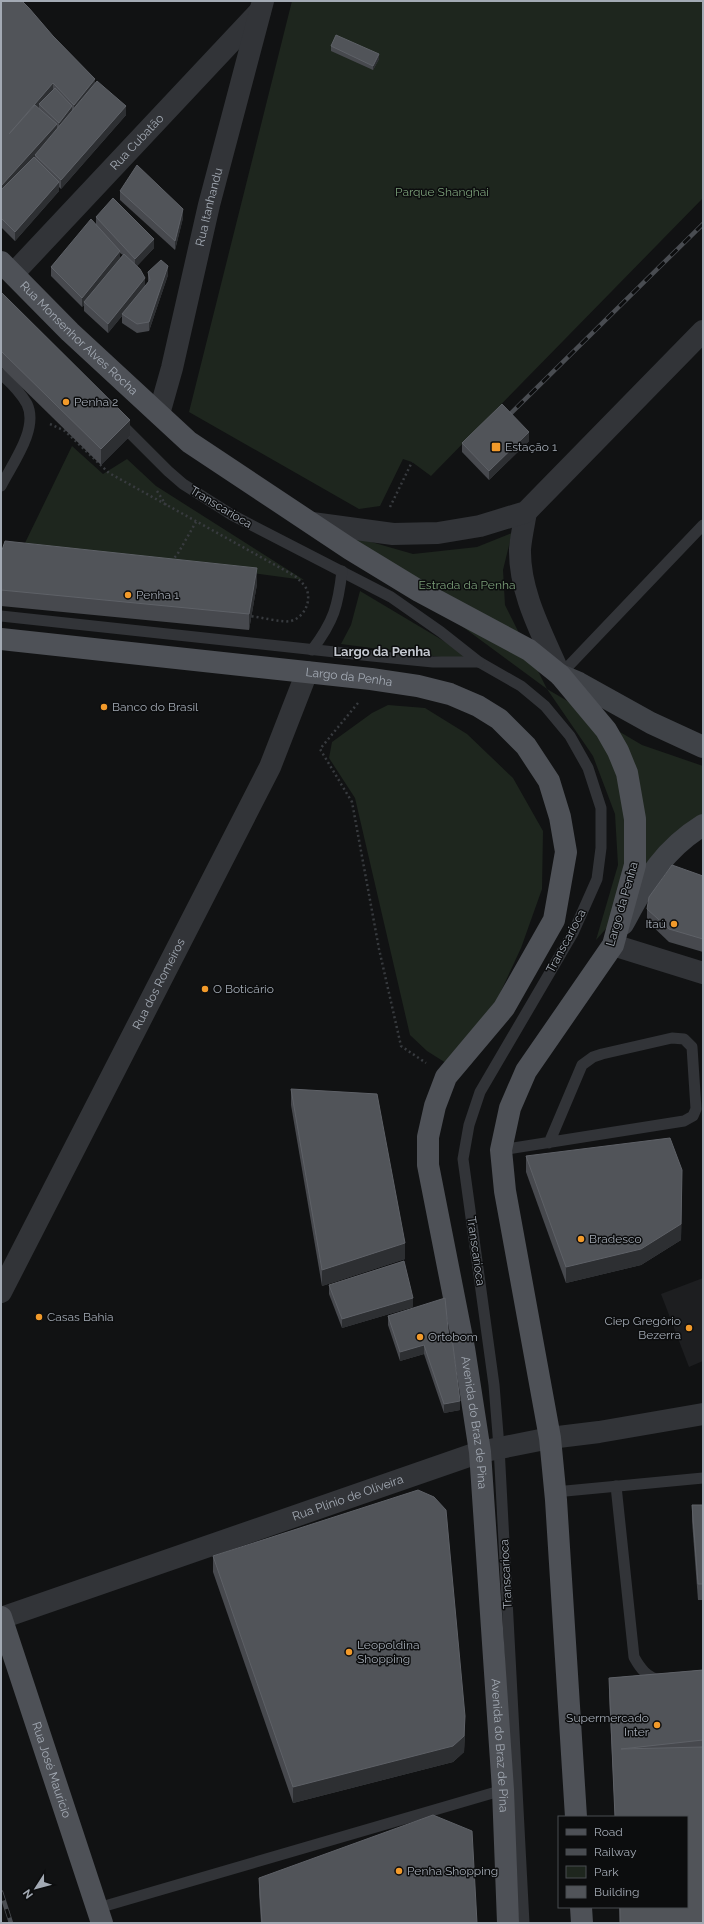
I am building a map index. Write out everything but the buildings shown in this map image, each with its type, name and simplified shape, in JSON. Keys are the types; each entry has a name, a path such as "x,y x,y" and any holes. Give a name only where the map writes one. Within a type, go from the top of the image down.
{"main road":[{"name":"Rua Monsenhor Alves Rocha","path":"7,268 70,332 158,414"},
{"name":"Largo da Penha","path":"158,414 189,442 350,549 419,591 529,650 560,675 606,730 618,751 626,774 635,818 635,865 613,945 526,1071 510,1108 501,1150"},
{"name":"Largo da Penha","path":"1,640 371,678 418,686 450,694 478,706 499,719 526,746 549,781 560,817 566,852 560,890"},
{"name":"Avenida do Braz de Pina","path":"508,1923 489,1449 464,1348 428,1165 428,1137 435,1106 446,1077 504,1008 554,920 560,890"},
{"path":"501,1150 505,1191 550,1438 555,1492 576,1816"},
{"name":"Rua José Maurício","path":"1,1617 100,1916"},
{"path":"581,1908 582,1923"}],"street":[{"name":"Rua Cubatão","path":"7,268 262,5"},
{"name":"Rua Itanhandu","path":"158,414 172,368 209,205 262,5"},
{"path":"526,512 703,331"},
{"name":"Largo da Penha","path":"312,523 393,534 438,533 480,526 526,512 520,548 523,581 532,610 560,675 579,683 651,723 703,747"},
{"name":"Rua dos Romeiros","path":"1,1292 270,767 307,672"},
{"path":"703,825 668,851 645,883 613,945 703,973"},
{"name":"Rua Plínio de Oliveira","path":"1,1617 489,1449 703,1414"}],"lane":[{"path":"1,486 27,437 31,418 27,405 4,376"},
{"name":"Transcarioca","path":"112,415 183,484 232,516 342,571 410,609 479,662 521,686 545,706 565,730 588,768 601,808 602,848 597,879 590,898 573,933 480,1092 469,1125 464,1159 494,1385 489,1449 524,1923"},
{"path":"560,675 703,525"},
{"path":"312,650 333,618 338,601 342,571"},
{"name":"Transcarioca","path":"1,616 433,662 479,662"},
{"path":"501,1150 549,1143 684,1122 693,1116 696,1109 692,1047 684,1039 672,1038 593,1057 582,1065 549,1143"},
{"path":"555,1492 703,1478"},
{"path":"616,1486 634,1657 641,1670 653,1679 674,1681"},
{"path":"100,1916 503,1790"}],"path":[{"path":"31,418 60,428 109,474 295,576 306,589 308,597 306,609 290,621 250,616"},
{"path":"396,494 412,462"},
{"path":"169,563 177,555 196,522"},
{"path":"363,698 320,749 352,802 379,949 401,1046 446,1077"}],"shaded area":[{"name":"Ciep Gregório Bezerra","path":"703,1278 703,1361 689,1367 661,1294"}],"green space":[{"name":"Parque Shanghai","path":"292,1 703,2 703,198 431,476 412,462 403,459 380,506 359,509 189,412"},
{"path":"72,446 103,474 127,459 156,486 304,580 25,543"},
{"name":"Estrada da Penha","path":"333,531 413,554 477,547 512,533 503,570 505,605 547,689"},
{"path":"360,591 479,662 341,644 351,625"},
{"path":"547,689 642,745 703,766 703,826 668,859 596,940 618,865 615,814 593,756"},
{"path":"388,705 425,708 467,734 513,778 543,831 542,889 521,948 496,1002 446,1063 427,1051 410,1035 355,798 329,758 332,742 372,713"}],"railway":[{"path":"504,420 703,224"},
{"path":"1,1892 11,1923"}],"place":[{"name":"Penha 2","path":"66,402"},
{"name":"Estação 1","path":"496,447"},
{"name":"Penha 1","path":"128,595"},
{"name":"Banco do Brasil","path":"104,707"},
{"name":"Itaú","path":"674,924"},
{"name":"O Boticário","path":"205,989"},
{"name":"Bradesco","path":"581,1239"},
{"name":"Casas Bahia","path":"39,1317"},
{"name":"Ciep Gregório Bezerra","path":"689,1328"},
{"name":"Ortobom","path":"420,1337"},
{"name":"Leopoldina Shopping","path":"349,1652"},
{"name":"Supermercado Inter","path":"657,1725"},
{"name":"Penha Shopping","path":"399,1871"}],"district":[{"name":"Largo da Penha","path":"382,651"}]}
